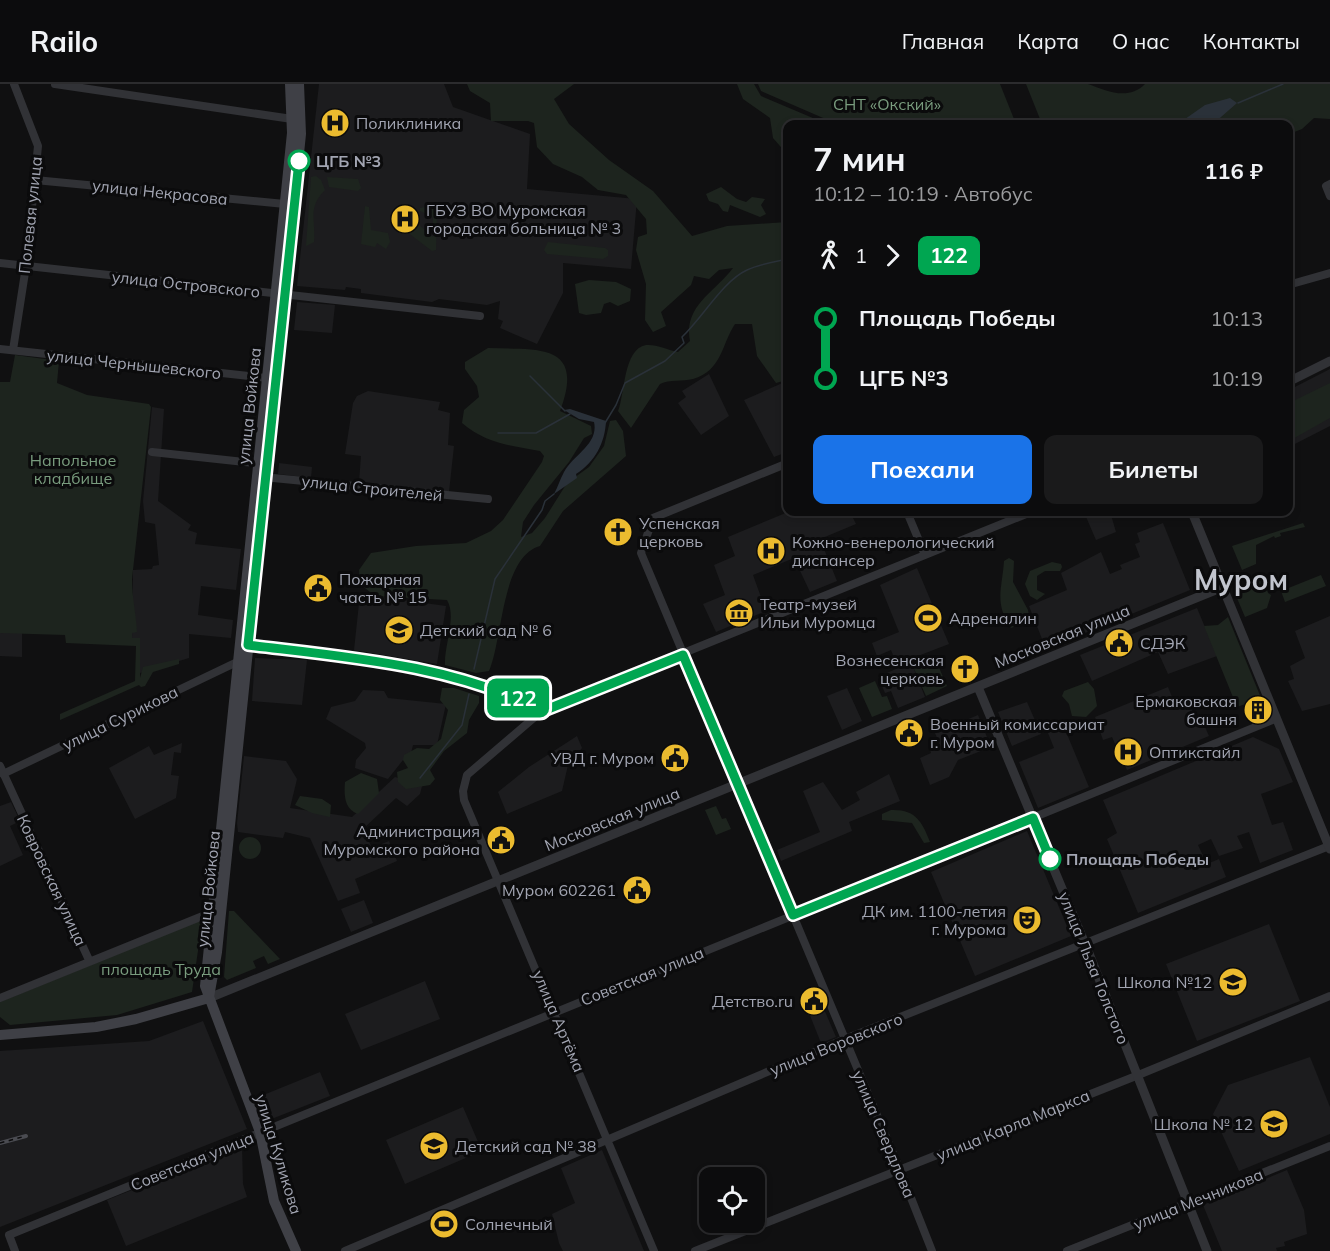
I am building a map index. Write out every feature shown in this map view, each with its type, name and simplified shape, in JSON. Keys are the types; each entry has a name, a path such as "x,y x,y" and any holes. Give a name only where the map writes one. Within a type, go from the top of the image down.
{"main road":[{"name":"улица Войкова","path":"217,910 280,295 292,119 290,84"},
{"name":"улица Войкова","path":"263,464 267,378 302,134 299,84"},
{"name":"улица Войкова","path":"209,998 213,985 237,662 243,645"},
{"name":"Московская улица","path":"0,1035 96,1027 136,1019 209,998"},
{"name":"улица Куликова","path":"209,998 260,1132 274,1201 296,1251"}],"street":[{"name":"Полевая улица","path":"13,351 26,266 38,146 14,84"},
{"path":"55,84 292,119"},
{"name":"улица Некрасова","path":"34,180 285,204"},
{"path":"1330,184 1326,186 1330,196"},
{"name":"улица Островского","path":"0,263 480,316"},
{"path":"1293,284 1330,273"},
{"name":"улица Чернышевского","path":"0,349 267,378"},
{"path":"1293,380 1330,361"},
{"path":"152,452 263,464"},
{"name":"улица Свердлова","path":"783,465 653,518 641,553 932,1251"},
{"name":"улица Строителей","path":"261,477 488,500"},
{"path":"909,516 925,555"},
{"path":"243,645 402,667 495,690 543,711 1021,516"},
{"path":"1194,516 1275,719 1330,846"},
{"name":"Московская улица","path":"209,998 1223,587"},
{"name":"улица Сурикова","path":"2,770 237,662"},
{"name":"улица Льва Толстого","path":"978,687 1086,944 1136,1076 1207,1251"},
{"name":"улица Артёма","path":"543,711 467,775 463,791 654,1251"},
{"name":"Советская улица","path":"15,1251 9,1235 1275,719"},
{"name":"Ковровская улица","path":"2,770 89,960"},
{"name":"улица Воровского","path":"345,1251 845,1039 1330,846"},
{"path":"0,999 89,960 217,910"},
{"name":"улица Карла Маркса","path":"695,1251 1136,1076 1330,996"},
{"name":"улица Мечникова","path":"1067,1251 1330,1146"}],"shaded area":[{"name":"ГБУЗ ВО Муромская городская больница № 3","path":"319,84 444,84 453,107 530,134 527,189 637,199 631,269 563,263 563,293 537,344 500,328 503,321 498,319 500,301 487,305 439,299 432,302 361,293 361,289 346,287 345,290 297,286"},
{"path":"1230,98 1237,103 1218,120 1184,120 1205,105"},
{"path":"297,302 335,305 332,333 294,330"},
{"path":"1330,369 1330,426 1293,445 1293,388"},
{"path":"709,374 729,416 701,435 678,403 686,397 682,391"},
{"path":"783,383 783,454 774,457 744,400"},
{"path":"368,391 440,402 438,410 450,413 448,445 454,446 449,492 359,482 361,456 345,454 353,403 357,396"},
{"path":"152,407 164,409 158,501 191,525 188,530 197,533 195,544 241,549 236,590 201,586 198,615 233,620 231,638 189,634 189,658 140,673 140,639 132,638 133,570 152,569 153,566 159,565 155,524 145,522 143,501"},
{"path":"570,409 606,421 604,437 594,458 576,474 577,478 554,494 564,472 589,443 595,430 594,422 579,419 564,410"},
{"path":"279,463 312,467 311,478 278,474"},
{"path":"783,514 783,516 852,516 856,524 820,539 837,581 810,592 794,558 753,575 766,611 716,632 703,604 725,595 714,565 735,556 728,537"},
{"path":"1086,516 1111,516 1116,532 1096,540"},
{"path":"1163,523 1190,590 1046,649 1029,606 1067,590 1061,573 1101,552 1110,574 1122,569 1120,565 1140,557 1135,544 1140,542 1137,533"},
{"path":"917,568 949,644 910,659 925,697 898,708 891,691 885,693 878,677 898,668 891,650 877,656 872,643 899,632 880,585"},
{"name":"Детский сад № 6","path":"360,594 446,606 437,664 354,650"},
{"path":"1197,608 1217,656 1168,674 1158,652 1092,681 1080,655"},
{"path":"1330,616 1330,704 1302,711 1288,681 1294,679 1290,666 1305,658 1295,631"},
{"path":"0,632 22,632 22,657 0,656"},
{"path":"255,658 307,660 302,705 252,701"},
{"path":"1168,687 1176,707 1188,702 1195,717 1201,718 1209,736 1127,770 1112,737 1103,740 1095,717"},
{"path":"847,688 862,721 842,730 827,696"},
{"path":"363,690 384,691 388,698 446,704 437,745 413,745 409,761 403,760 388,779 355,768 356,760 366,748 365,743 326,719 331,707 355,701"},
{"path":"1027,702 1041,734 1012,746 998,712"},
{"path":"978,715 991,747 958,760 949,777 930,785 920,758 931,753 930,749 940,745 935,733"},
{"path":"1064,727 1089,787 1038,808 1019,762 1054,748 1048,733"},
{"path":"577,736 582,748 568,765 562,791 507,814 498,792 529,767"},
{"path":"1253,737 1279,749 1293,782 1261,794 1272,825 1283,822 1293,850 1260,863 1249,832 1237,836 1243,848 1219,856 1211,839 1198,845 1207,864 1219,859 1226,877 1138,913 1107,839 1117,833 1103,800"},
{"path":"182,743 181,753 174,752 171,775 179,776 176,798 135,819 109,768 149,746 154,755"},
{"path":"244,756 286,761 297,779 290,808 352,817 395,777 422,786 420,794 407,806 396,798 363,829 372,848 389,841 397,861 355,879 360,893 338,901 310,838 285,832 283,838 238,832"},
{"path":"889,774 900,801 849,822 852,831 781,861 777,850 820,832 803,791 823,782 842,810 860,800 856,792"},
{"path":"11,802 20,821 10,826 23,855 0,866 0,806"},
{"path":"1027,831 1071,936 975,976 931,872"},
{"path":"364,900 373,923 351,932 341,909"},
{"name":"Школа №12","path":"1269,924 1300,1001 1197,1041 1166,964"},
{"path":"425,981 440,1019 361,1050 345,1014"},
{"path":"823,1007 836,1037 821,1043 809,1013"},
{"path":"203,1021 247,1129 0,1227 0,1051 149,1041"},
{"name":"Школа № 12","path":"1310,1057 1330,1107 1330,1134 1239,1171 1213,1114 1228,1085"},
{"path":"320,1072 330,1096 274,1118 263,1112 256,1098"},
{"name":"Детский сад № 38","path":"463,1107 482,1151 405,1184 386,1140"},
{"path":"242,1146 243,1184 247,1197 126,1246 107,1200"},
{"path":"602,1150 644,1251 563,1251 559,1243 552,1214 575,1203 561,1168"},
{"path":"1287,1170 1304,1210 1307,1234 1284,1242 1285,1246 1276,1248 1277,1251 1222,1251 1203,1205"}],"green space":[{"path":"467,84 574,84 554,99 569,124 609,160 653,191 692,236 727,226 783,222 783,381 776,383 757,356 752,324 735,324 720,356 710,370 693,379 660,384 631,428 618,411 626,374 633,355 638,348 646,345 678,352 690,341 691,318 696,309 733,268 719,270 709,279 694,276 691,285 661,312 666,326 653,332 645,320 646,284 636,250 638,237 647,234 646,219 626,195 598,190 582,177 553,164 537,147 534,123 491,121 490,103 470,91"},
{"path":"737,84 754,84 761,96 818,120 783,120 783,149 773,138 770,118 743,99"},
{"name":"СНТ «Окский»","path":"758,84 1000,84 1014,120 828,120 761,91"},
{"path":"1026,84 1088,84 1110,92 1125,93 1132,92 1145,84 1330,84 1330,119 1314,118 1302,129 1293,132 1293,120 1040,120"},
{"path":"316,176 321,180 325,190 319,196 314,208 314,242 306,246 311,177"},
{"path":"327,177 358,179 361,188 358,191 329,187"},
{"path":"721,187 737,199 746,202 752,197 765,199 761,205 766,214 760,217 730,205 728,212 723,211 718,204 709,201 706,194"},
{"path":"365,206 369,207 371,230 388,233 390,242 386,249 377,243 375,247 361,244"},
{"path":"430,206 437,208 436,250 432,251 411,235 408,229 418,224 433,237 433,217 420,211 420,208"},
{"path":"548,242 605,248 608,250 608,256 603,259 547,254 544,250"},
{"path":"589,280 616,282 631,289 630,301 618,306 610,302 604,304 601,313 586,315 579,313 575,284"},
{"path":"488,348 539,351 552,354 562,361 567,372 566,389 560,411 591,426 592,434 584,438 569,462 523,522 521,537 532,533 545,518 567,483 589,467 604,446 610,421 616,420 623,431 626,456 563,511 540,546 527,553 518,566 510,582 489,671 476,673 445,665 451,615 447,600 375,596 360,584 359,570 371,553 416,546 466,543 491,531 503,520 542,462 544,456 540,451 489,440 462,423 464,410 479,397 477,386 465,369 465,362"},
{"name":"Напольное кладбище","path":"15,355 59,361 57,383 87,395 149,404 151,407 132,579 137,632 132,633 132,638 140,638 140,678 143,667 179,659 179,664 153,672 145,686 139,685 60,720 60,714 135,681 136,646 66,643 65,635 0,633 0,382 10,382"},
{"path":"1330,383 1330,418 1293,439 1293,401"},
{"path":"1303,523 1305,527 1280,533 1281,536 1275,538 1274,536 1256,545 1256,564 1242,570 1232,546"},
{"path":"1009,558 1014,561 1013,582 1028,610 1030,621 1011,628 1002,611 1000,596 1004,561"},
{"path":"1052,562 1061,564 1062,567 1060,571 1045,571 1037,576 1037,590 1045,594 1037,600 1030,596 1025,584 1030,571"},
{"path":"1321,575 1326,586 1285,602 1281,591"},
{"path":"1265,579 1268,593 1271,595 1267,608 1245,617 1234,591"},
{"path":"1228,617 1261,698 1237,707 1204,626 1218,625"},
{"path":"934,656 947,686 926,696 911,662"},
{"path":"875,681 882,697 887,696 892,709 872,717 859,688"},
{"path":"1088,682 1094,689 1097,706 1086,717 1072,716 1069,704 1062,696 1064,691"},
{"path":"442,688 454,688 479,696 479,703 469,720 467,733 444,751 430,770 435,779 430,785 406,789 398,782 397,772 408,768 403,760 404,755 417,748 429,749 441,739 448,710 440,700"},
{"path":"361,773 377,779 379,793 358,814 347,805 345,782"},
{"path":"300,796 322,799 331,805 330,817 312,813 295,805"},
{"path":"716,806 722,819 726,818 731,829 716,835 705,810"},
{"path":"891,810 912,814 924,828 930,842 924,843 912,823 882,820 882,814"},
{"path":"246,837 254,837 261,844 261,852 254,859 246,859 239,852 239,844"},
{"path":"229,911 234,911 280,959 268,964 264,956 253,961 256,968 227,980 224,977"},
{"name":"площадь Труда","path":"199,921 202,923 192,992 117,1015 10,1025 0,1017 0,1002"}],"waterway":[{"path":"1238,103 1283,84"},
{"path":"605,423 625,383 665,361 684,343 682,337 730,282 752,268 783,260"},
{"path":"530,376 565,411"},
{"path":"498,433 536,433 570,414"},
{"path":"474,669 495,579 542,510 545,501 554,494"},
{"path":"420,778 462,725 469,694"}],"railway":[{"path":"0,1143 26,1136"}],"bus line":[{"name":"122","path":"299,161 248,645 357,659 456,679 523,700 543,711 683,655 793,915 1033,818 1050,859"}],"place":[{"name":"Поликлиника","path":"335,123"},
{"name":"ЦГБ №3","path":"299,161"},
{"name":"ГБУЗ ВО Муромская городская больница № 3","path":"405,219"},
{"name":"Успенская церковь","path":"618,532"},
{"name":"Кожно-венерологический диспансер","path":"771,551"},
{"name":"Пожарная часть № 15","path":"318,588"},
{"name":"Театр-музей Ильи Муромца","path":"739,613"},
{"name":"Адреналин","path":"928,618"},
{"name":"Детский сад № 6","path":"399,630"},
{"name":"СДЭК","path":"1119,643"},
{"name":"Вознесенская церковь","path":"965,669"},
{"name":"Ермаковская башня","path":"1258,710"},
{"name":"Военный комиссариат г. Муром","path":"909,733"},
{"name":"Оптикстайл","path":"1128,752"},
{"name":"УВД г. Муром","path":"675,758"},
{"name":"Администрация Муромского района","path":"501,840"},
{"name":"Площадь Победы","path":"1050,859"},
{"name":"Муром 602261","path":"637,890"},
{"name":"ДК им. 1100-летия г. Мурома","path":"1027,920"},
{"name":"Школа №12","path":"1233,982"},
{"name":"Детство.ru","path":"814,1001"},
{"name":"Школа № 12","path":"1274,1124"},
{"name":"Детский сад № 38","path":"434,1146"},
{"name":"Солнечный","path":"444,1224"}],"district":[{"name":"Муром","path":"1241,579"}]}
